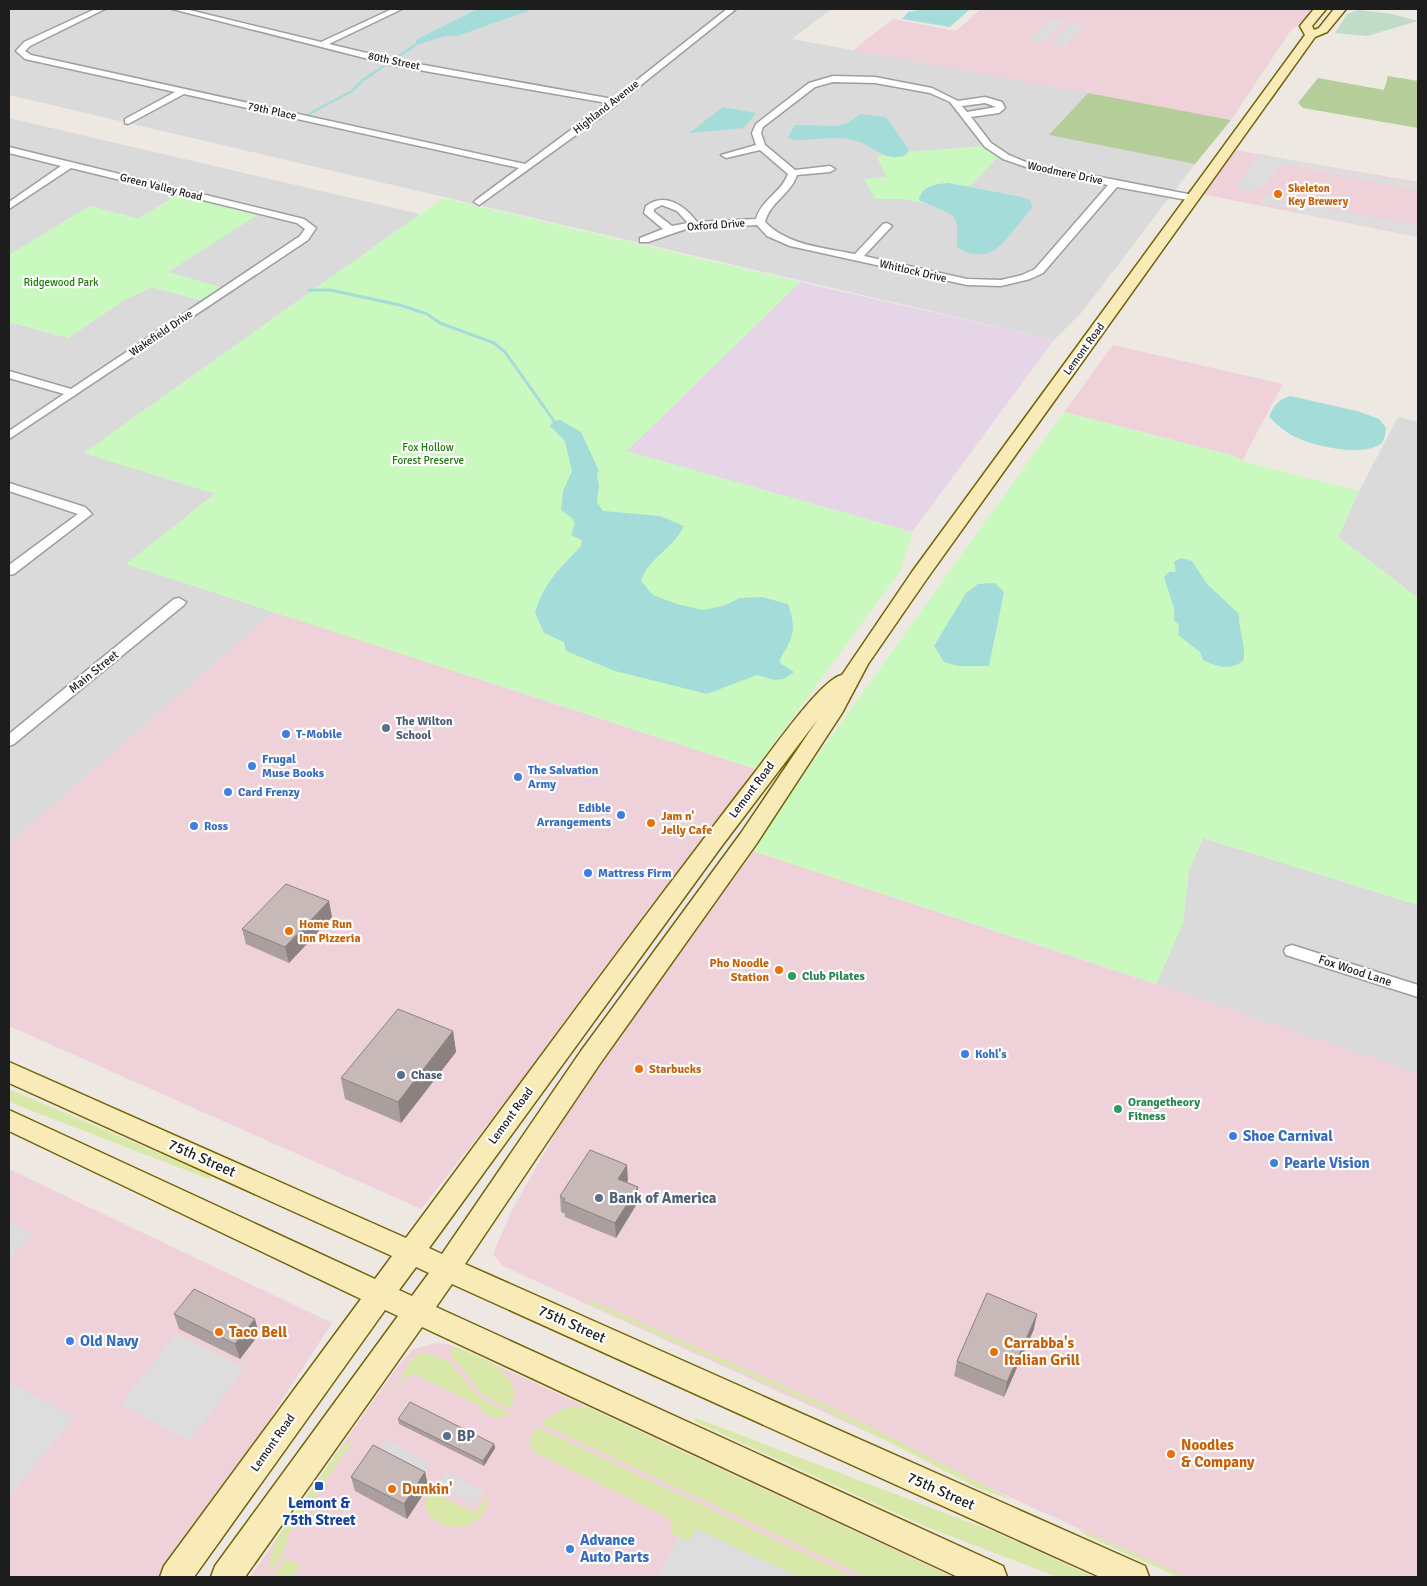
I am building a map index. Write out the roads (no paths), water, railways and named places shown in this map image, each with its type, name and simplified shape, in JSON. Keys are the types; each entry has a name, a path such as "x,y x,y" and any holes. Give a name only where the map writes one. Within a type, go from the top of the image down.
{"main road":[{"name":"Lemont Road","path":"1311,35 1306,26 1320,9"},
{"name":"Lemont Road","path":"175,1577 775,760 817,706 858,663 1311,35 1323,30 1340,9"},
{"name":"Lemont Road","path":"226,1577 417,1312 538,1139 596,1050 803,758 832,713 858,663"},
{"name":"75th Street","path":"9,1072 1134,1577"},
{"path":"9,1120 417,1312 992,1577"}],"street":[{"name":"79th Place","path":"101,9 27,44 20,51 28,57 526,167"},
{"name":"80th Street","path":"176,9 396,63 614,102"},
{"path":"323,44 398,9"},
{"name":"Highland Avenue","path":"479,202 614,102 732,9"},
{"name":"Woodmere Drive","path":"761,146 757,143 755,135 759,126 812,85 832,79 855,78 906,86 940,94 958,104 988,144 1015,161 1046,171 1193,198"},
{"path":"128,121 183,91"},
{"path":"958,104 985,100 999,104 1002,108 996,111 967,115"},
{"path":"726,155 761,146 793,173 830,168"},
{"name":"Green Valley Road","path":"9,150 300,220 311,228"},
{"path":"9,206 70,164"},
{"path":"760,222 763,210 791,183 793,173"},
{"name":"Whitlock Drive","path":"760,222 771,234 778,238 857,258 959,281 1002,283 1026,277 1039,271 1115,183"},
{"path":"669,230 650,213 649,208 651,205 665,203 678,206 694,225"},
{"name":"Oxford Drive","path":"644,240 669,230 694,225 760,222"},
{"path":"857,258 887,226"},
{"name":"Wakefield Drive","path":"9,436 304,238 311,228"},
{"path":"9,374 73,393"},
{"path":"9,487 80,510 86,514 9,571"},
{"name":"Main Street","path":"9,741 179,602"},
{"name":"Fox Wood Lane","path":"1292,951 1418,991"}],"water":[{"path":"477,9 534,9 458,36 441,37 415,45 417,39"},
{"path":"924,9 970,9 950,27 902,19 908,12"},
{"path":"723,107 756,113 744,128 689,133"},
{"path":"860,114 886,117 908,148 907,154 893,157 880,153 860,142 846,139 795,140 787,138 795,125 836,126 848,123"},
{"path":"948,183 1022,197 1031,201 1032,208 995,250 986,254 965,252 957,247 957,224 953,215 919,200 920,195 926,189 934,185"},
{"path":"1290,396 1357,411 1379,419 1386,428 1384,440 1381,444 1371,448 1350,450 1327,447 1294,436 1269,417 1282,399"},
{"path":"560,420 581,432 599,471 597,474 599,486 597,502 603,511 660,516 684,526 680,534 644,573 641,581 653,595 677,604 703,610 723,606 740,598 762,597 788,604 793,621 793,632 780,663 794,672 784,679 774,680 757,675 707,694 615,671 566,651 564,642 544,633 535,613 543,592 559,569 581,546 582,540 571,535 575,524 572,518 561,510 563,491 572,471 565,441 550,426 554,421"},
{"path":"1181,558 1192,561 1207,584 1239,614 1244,656 1243,661 1238,664 1223,667 1203,660 1200,652 1178,635 1179,625 1174,620 1174,608 1164,577 1169,572 1176,572 1174,562"},
{"path":"995,583 1004,592 989,666 958,666 944,662 934,646 966,593 978,584"}],"waterway":[{"path":"395,59 415,45"},
{"path":"307,115 352,91 363,80 387,64"},
{"path":"309,290 330,290 400,305 427,314 440,323 494,343 505,352 554,421"}],"place":[{"name":"Skeleton Key Brewery","path":"1278,194"},
{"name":"The Wilton School","path":"386,728"},
{"name":"T-Mobile","path":"286,734"},
{"name":"Frugal Muse Books","path":"252,766"},
{"name":"The Salvation Army","path":"518,777"},
{"name":"Card Frenzy","path":"228,792"},
{"name":"Edible Arrangements","path":"621,815"},
{"name":"Jam n' Jelly Cafe","path":"651,823"},
{"name":"Ross","path":"194,826"},
{"name":"Mattress Firm","path":"588,873"},
{"name":"Home Run Inn Pizzeria","path":"289,931"},
{"name":"Pho Noodle Station","path":"779,970"},
{"name":"Club Pilates","path":"792,976"},
{"name":"Kohl's","path":"965,1054"},
{"name":"Starbucks","path":"639,1069"},
{"name":"Chase","path":"401,1075"},
{"name":"Orangetheory Fitness","path":"1118,1109"},
{"name":"Shoe Carnival","path":"1233,1136"},
{"name":"Pearle Vision","path":"1274,1163"},
{"name":"Bank of America","path":"599,1198"},
{"name":"Taco Bell","path":"219,1332"},
{"name":"Old Navy","path":"70,1341"},
{"name":"Carrabba's Italian Grill","path":"994,1352"},
{"name":"BP","path":"447,1436"},
{"name":"Noodles & Company","path":"1171,1454"},
{"name":"Lemont & 75th Street","path":"319,1486"},
{"name":"Dunkin'","path":"392,1489"},
{"name":"Advance Auto Parts","path":"570,1549"}],"park label":[{"name":"Ridgewood Park","path":"61,282"},
{"name":"Fox Hollow Forest Preserve","path":"428,453"}]}
